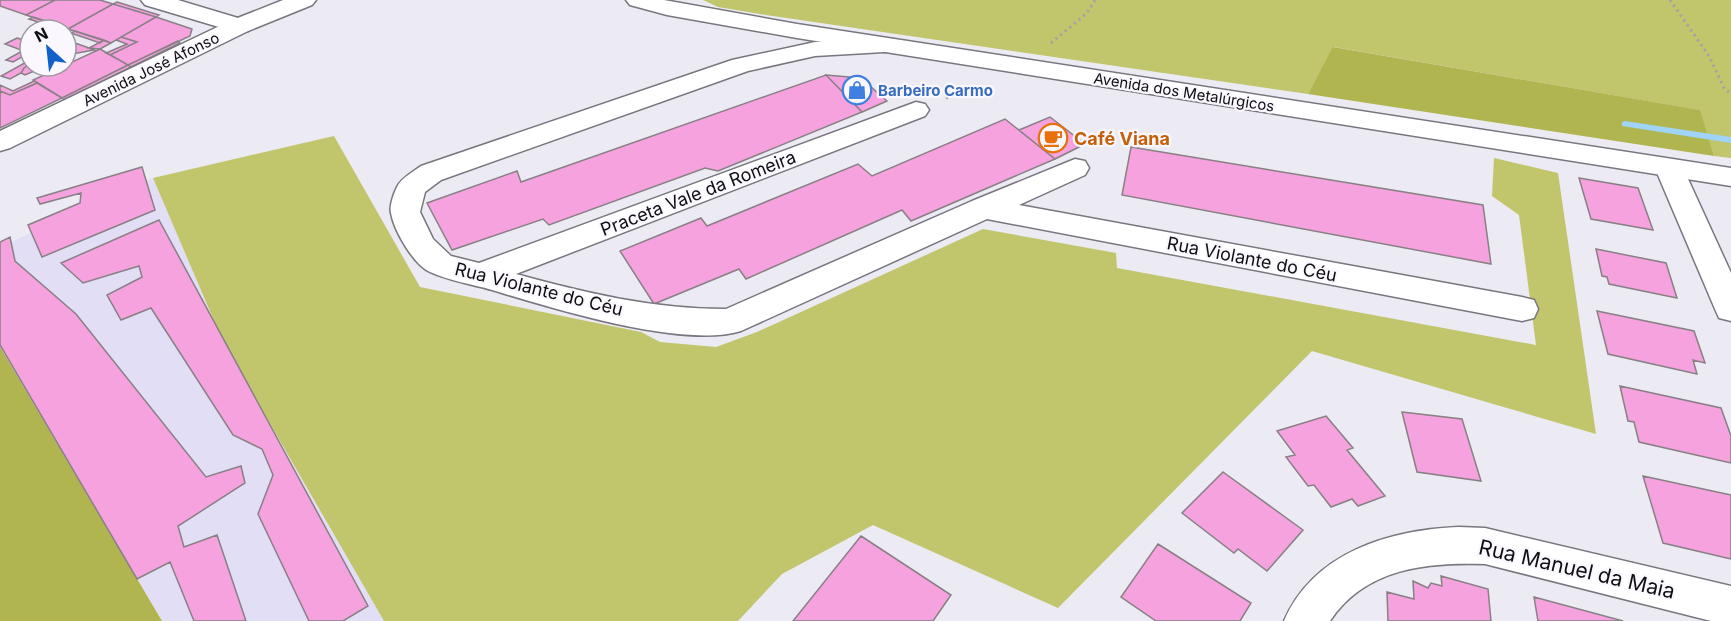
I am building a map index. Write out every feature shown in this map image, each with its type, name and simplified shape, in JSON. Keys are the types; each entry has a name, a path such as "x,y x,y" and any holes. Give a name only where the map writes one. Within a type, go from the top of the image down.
{"street":[{"path":"153,0 239,26"},
{"name":"Avenida José Afonso","path":"0,142 239,26 304,0"},
{"name":"Avenida dos Metalúrgicos","path":"638,0 672,4 797,31 1731,177"},
{"name":"Rua Violante do Céu","path":"741,65 797,31"},
{"name":"Rua Violante do Céu","path":"892,46 815,49 741,65 431,173 411,188 405,212 420,245 440,264 607,309 703,324 729,322 1075,168"},
{"name":"Praceta Vale da Romeira","path":"480,275 916,110"},
{"path":"1669,168 1725,279 1731,309"},
{"name":"Rua Violante do Céu","path":"983,208 1522,309"},
{"name":"Rua Manuel da Maia","path":"1305,621 1337,580 1372,560 1404,549 1453,543 1485,546 1731,606"}],"path":[{"path":"1023,67 1087,13 1095,0"},
{"path":"1670,0 1709,56 1724,88 1731,94"}],"shaded area":[{"path":"1333,47 1700,110 1714,156 1308,94"},
{"path":"153,178 224,344 384,621 162,621 0,347 0,247"},
{"path":"0,347 162,621 0,621"}],"green space":[{"path":"703,0 1731,0 1731,158 1714,156 1699,110 1334,47 1308,94 766,15 718,7"},
{"path":"334,136 420,287 641,332 660,342 716,347 757,332 983,229 1116,253 1117,268 1536,345 1519,215 1492,196 1494,158 1558,173 1596,434 1312,351 1058,608 873,525 782,574 738,621 384,621 224,344 153,178"}],"building":[{"path":"0,0 55,0 26,15 0,6"},
{"path":"55,0 100,0 113,4 78,23 78,18 35,18 26,15"},
{"path":"117,2 159,15 156,17 113,4"},
{"path":"113,4 156,17 111,43 78,32 78,23"},
{"path":"156,17 192,29 190,36 128,65 110,55 137,42 121,37"},
{"path":"78,32 104,40 100,43 78,35"},
{"path":"121,37 137,42 110,55 106,53 127,44 116,40"},
{"path":"17,38 18,38 18,49 5,44"},
{"path":"104,40 111,43 100,49 89,48"},
{"path":"178,41 180,43 131,67 128,65"},
{"path":"78,44 94,50 78,53"},
{"path":"100,49 128,65 62,98 33,80 37,78 78,78 78,59"},
{"path":"18,53 18,59 13,62 6,60"},
{"path":"128,65 131,67 64,100 62,98"},
{"path":"18,67 18,75 10,79 1,76"},
{"path":"826,75 862,112 718,171 705,168 549,225 543,219 452,250 427,203 517,171 521,182"},
{"name":"Barbeiro Carmo","path":"826,75 861,78 887,101 862,112"},
{"path":"34,81 37,83 10,95 0,91 0,85 13,91"},
{"path":"37,83 62,98 0,128 0,91 10,95"},
{"path":"1050,117 1085,144 1055,159 1019,130"},
{"path":"1005,119 1055,159 911,221 902,210 746,279 739,269 654,304 620,251 701,218 707,226 858,164 872,176"},
{"path":"1131,147 1483,205 1491,264 1122,195"},
{"path":"142,167 155,210 42,257 28,225 80,203 81,193 40,204 37,198"},
{"path":"1579,178 1638,188 1653,230 1591,219"},
{"path":"159,220 368,606 343,621 309,621 258,514 273,475 262,449 233,435 151,308 121,320 107,295 142,277 139,266 83,283 61,263"},
{"path":"10,237 15,261 76,314 206,477 241,466 245,483 178,526 184,547 217,535 246,621 194,621 170,562 137,579 0,345 0,242"},
{"path":"1596,249 1666,263 1677,298 1609,284 1607,277 1602,276"},
{"path":"1597,311 1694,331 1705,363 1693,360 1697,374 1608,354"},
{"path":"1620,386 1721,408 1731,436 1731,463 1639,442 1634,422 1628,421"},
{"path":"1402,412 1462,419 1481,481 1417,472"},
{"path":"1326,416 1353,448 1347,450 1385,496 1358,506 1352,499 1331,507 1314,485 1308,486 1286,457 1295,455 1277,431"},
{"path":"1223,472 1303,530 1267,571 1238,549 1234,553 1182,513"},
{"path":"1643,476 1731,495 1731,559 1663,543"},
{"path":"861,536 951,595 933,621 793,621"},
{"path":"1158,544 1251,603 1240,621 1156,621 1121,597"},
{"path":"1441,576 1488,589 1491,621 1388,621 1387,592 1414,599 1413,581 1428,588 1431,583 1442,586"},
{"path":"1534,597 1623,621 1538,621"}],"waterway":[{"path":"1625,124 1731,140"}],"place":[{"name":"Barbeiro Carmo","path":"857,90"},
{"name":"Café Viana","path":"1053,138"}]}
